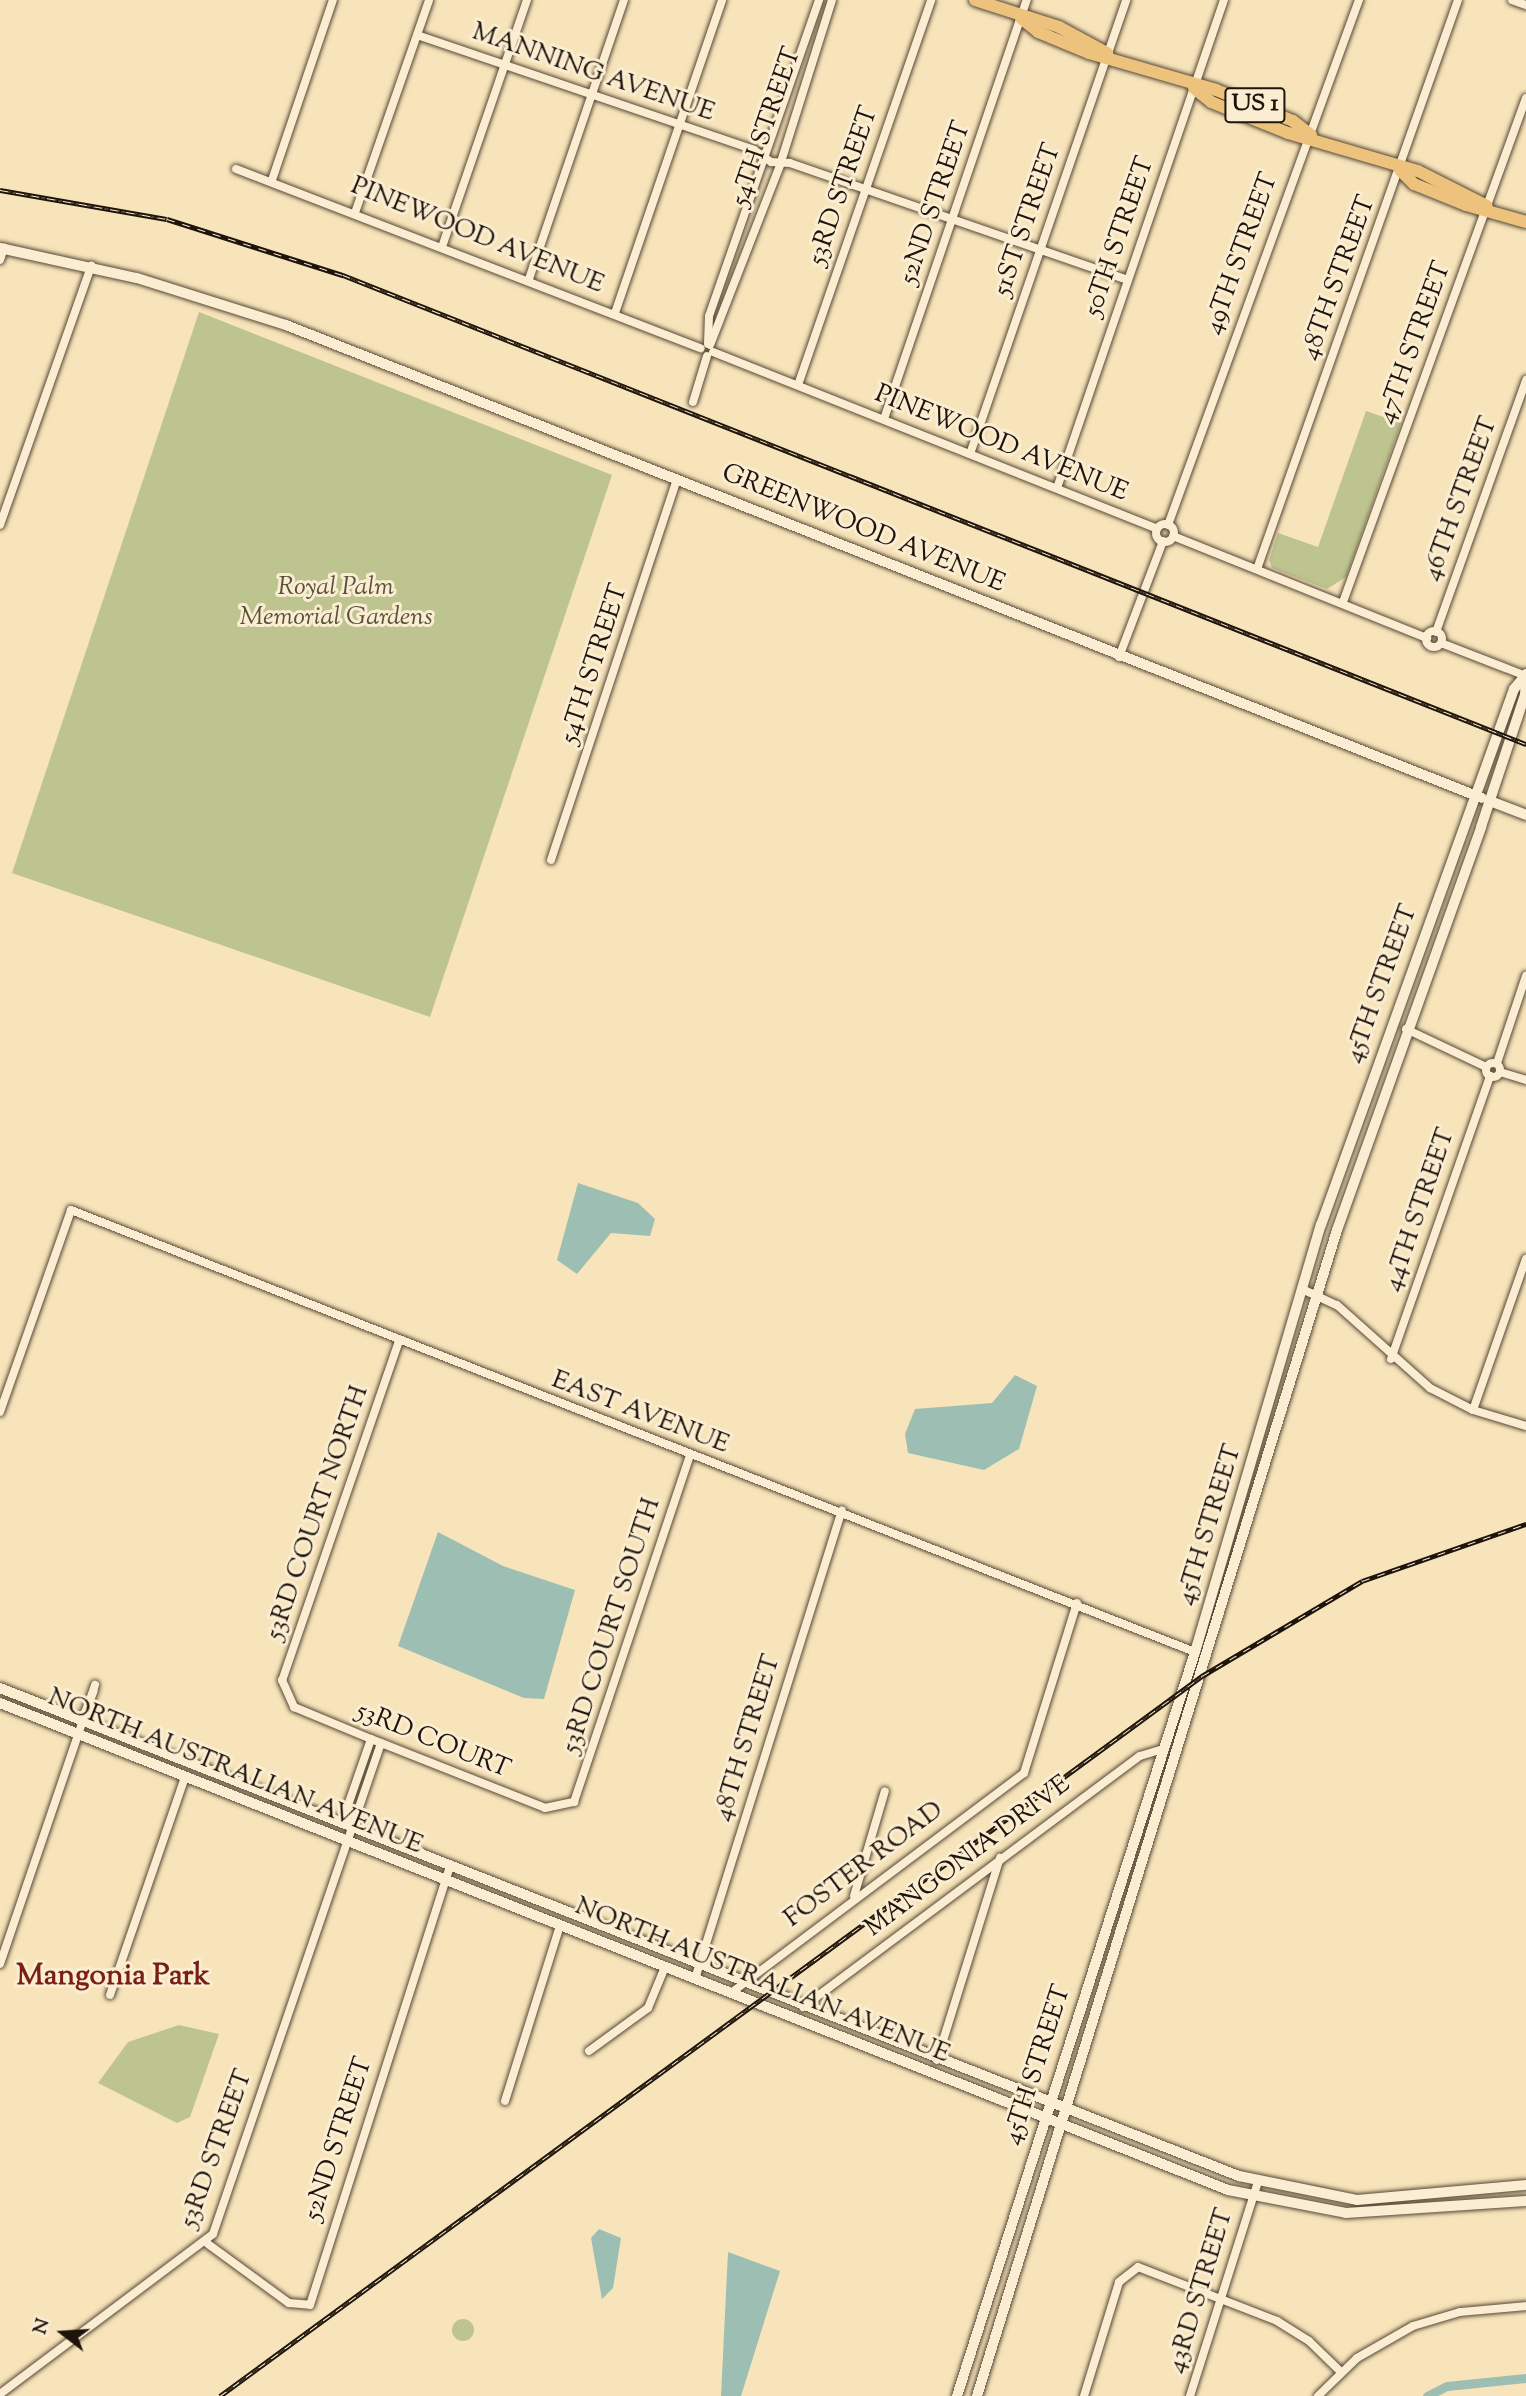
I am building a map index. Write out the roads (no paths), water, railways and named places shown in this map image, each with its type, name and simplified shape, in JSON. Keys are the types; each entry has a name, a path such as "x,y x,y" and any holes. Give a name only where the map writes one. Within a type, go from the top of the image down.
{"main road":[{"name":"US 1","path":"975,0 1021,18 1038,32 1107,53 1194,88 1216,90 1293,121 1311,135 1399,170 1414,184 1466,205 1488,206 1526,222"},
{"name":"GREENWOOD AVENUE","path":"2,248 91,266 181,290 677,480 1119,657 1490,801"},
{"name":"45TH STREET","path":"957,2396 1195,1652 1302,1289 1396,1010 1478,797 1514,688 1526,675"},
{"name":"45TH STREET","path":"976,2396 1317,1294 1406,1029 1490,801 1525,695 1526,675"},
{"name":"NORTH AUSTRALIAN AVENUE","path":"0,1688 1065,2111 1258,2182 1357,2200 1526,2185"},
{"name":"NORTH AUSTRALIAN AVENUE","path":"0,1703 1253,2198 1346,2213 1526,2201"},
{"path":"597,1940 601,1927"}],"street":[{"path":"272,180 333,0"},
{"path":"356,210 429,0"},
{"path":"443,244 527,0"},
{"path":"529,279 624,0"},
{"path":"615,313 722,0"},
{"name":"54TH STREET","path":"708,349 709,316 759,155 765,148 819,0"},
{"name":"54TH STREET","path":"693,402 708,349 782,160 832,0"},
{"name":"53RD STREET","path":"798,385 931,0"},
{"name":"52ND STREET","path":"884,419 1027,0"},
{"name":"51ST STREET","path":"970,454 1126,0"},
{"name":"50TH STREET","path":"1057,488 1224,0"},
{"name":"49TH STREET","path":"1168,524 1359,0"},
{"name":"48TH STREET","path":"1257,569 1458,0"},
{"path":"1511,0 1526,5"},
{"name":"MANNING AVENUE","path":"417,35 1127,280"},
{"name":"47TH STREET","path":"1343,602 1526,98"},
{"name":"MANNING AVENUE","path":"765,148 782,160"},
{"name":"PINEWOOD AVENUE","path":"236,169 356,210 443,244 1157,529"},
{"path":"0,260 2,248"},
{"path":"0,525 91,266"},
{"name":"46TH STREET","path":"1436,632 1526,380"},
{"name":"54TH STREET","path":"551,860 677,480"},
{"path":"1163,541 1157,529 1168,524 1173,536 1343,602 1427,638 1431,646 1441,643 1526,675"},
{"path":"1119,657 1163,541 1173,536"},
{"path":"1427,638 1436,632 1441,643"},
{"name":"GREENWOOD AVENUE","path":"1490,801 1526,815"},
{"path":"1486,1067 1490,1076 1498,1068 1526,976"},
{"path":"1406,1029 1486,1067 1498,1068 1526,1080"},
{"name":"44TH STREET","path":"1391,1359 1490,1076"},
{"name":"EAST AVENUE","path":"0,1412 71,1210 690,1456 842,1510 1195,1652"},
{"path":"1474,1410 1526,1259"},
{"path":"1302,1289 1317,1294 1391,1359 1474,1410 1526,1426"},
{"name":"53RD COURT NORTH","path":"286,1698 282,1680 399,1341"},
{"name":"53RD COURT SOUTH","path":"569,1806 582,1788 690,1456"},
{"name":"48TH STREET","path":"695,1979 842,1510"},
{"name":"FOSTER ROAD","path":"731,1993 854,1897 1024,1773 1077,1604"},
{"name":"53RD COURT","path":"286,1698 371,1739 545,1808 569,1806"},
{"path":"0,1964 82,1720"},
{"name":"53RD STREET","path":"349,1827 347,1808 371,1739"},
{"name":"53RD STREET","path":"0,2394 208,2244 343,1839 381,1743"},
{"name":"MANGONIA DRIVE","path":"803,2007 1140,1756 1163,1749"},
{"path":"110,1995 185,1777"},
{"path":"854,1897 885,1791"},
{"path":"937,2060 1000,1858"},
{"name":"52ND STREET","path":"208,2244 289,2303 310,2305 450,1867"},
{"path":"505,2101 560,1925"},
{"path":"589,2051 648,2008 665,1967"},
{"name":"43RD STREET","path":"1190,2396 1258,2182"},
{"path":"1083,2396 1122,2276 1144,2268 1294,2330 1340,2372"},
{"path":"1318,2396 1340,2372 1413,2326 1460,2312 1526,2306"}],"water":[{"path":"578,1183 638,1203 655,1219 650,1236 611,1233 577,1274 557,1260"},
{"path":"1015,1375 1037,1386 1019,1449 984,1470 908,1453 905,1434 915,1409 992,1403"},
{"path":"438,1532 503,1566 575,1590 544,1699 524,1698 398,1646"},
{"path":"599,2229 621,2238 613,2288 602,2299 591,2238"},
{"path":"728,2252 780,2271 741,2396 721,2396"}],"waterway":[{"path":"1427,2396 1447,2386 1526,2378"}],"railway":[{"path":"0,190 167,219 343,275 1526,744"},
{"path":"220,2396 1202,1676 1362,1581 1526,1524"}],"district":[{"name":"Mangonia Park","path":"113,1977"}],"park label":[{"name":"Royal Palm Memorial Gardens","path":"336,603"}]}
